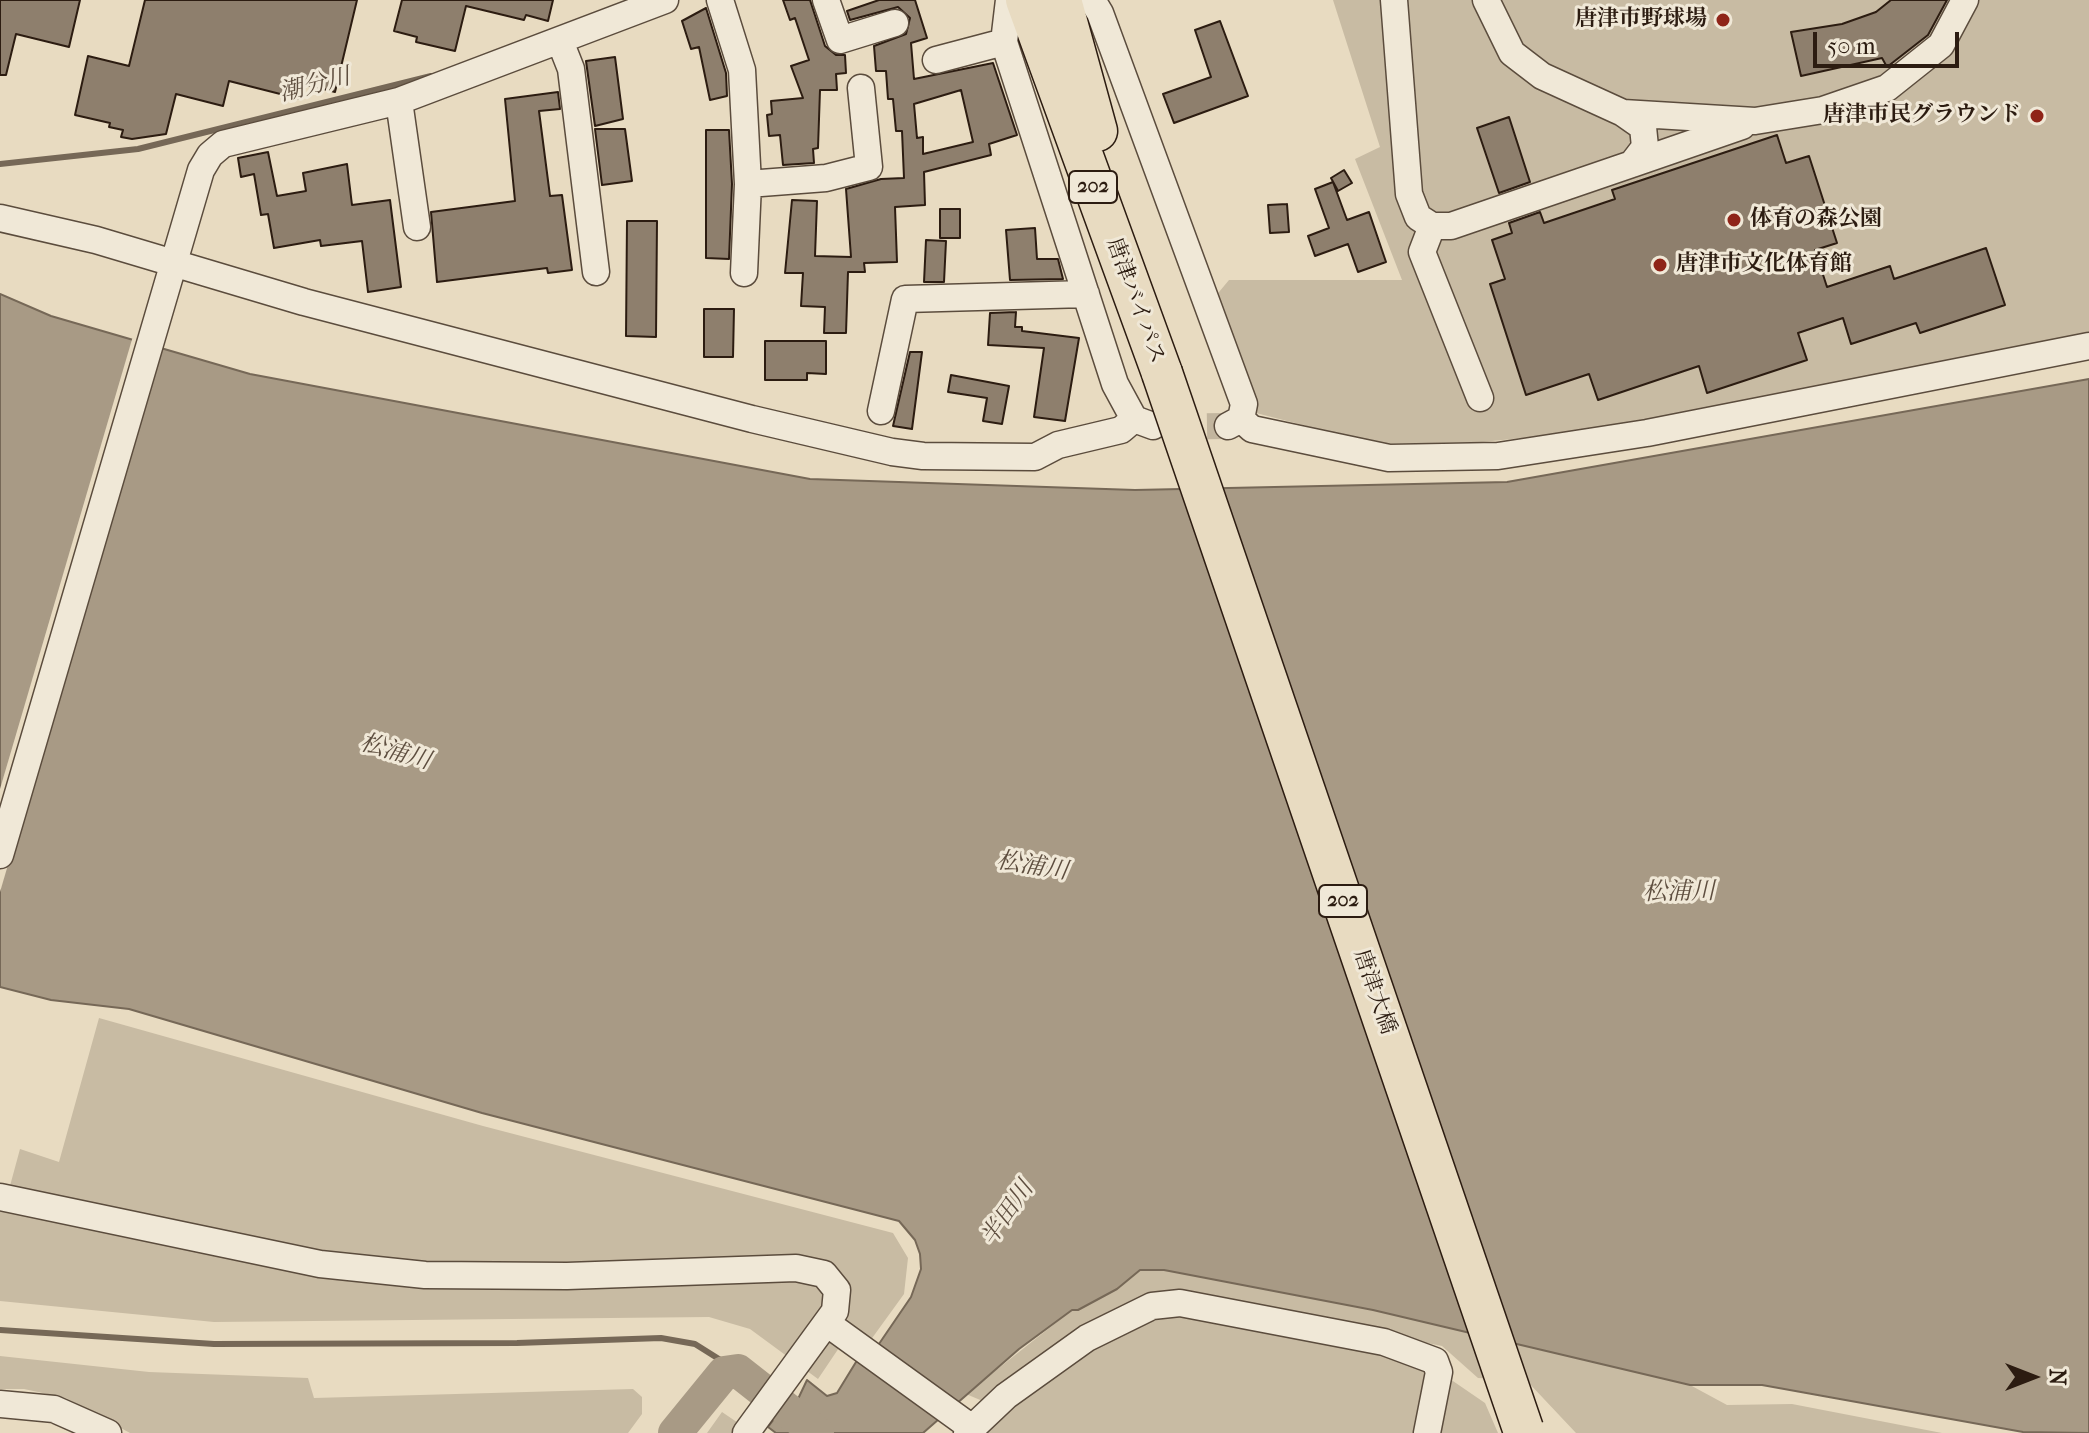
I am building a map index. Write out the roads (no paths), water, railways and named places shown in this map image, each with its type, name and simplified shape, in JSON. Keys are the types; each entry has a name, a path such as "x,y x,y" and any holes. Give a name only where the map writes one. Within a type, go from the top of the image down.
{"highway":[{"name":"唐津バイパス","path":"1026,0 1162,373"},
{"name":"唐津バイパス","path":"1061,0 1162,373"},
{"name":"唐津大橋","path":"1162,373 1524,1432"}],"street":[{"path":"0,855 201,170 216,150 223,144 364,99 399,101 665,0"},
{"path":"720,0 742,70 748,184 744,273"},
{"path":"826,0 840,40 895,23"},
{"path":"0,218 172,269 752,419 892,452 923,456 1035,457 1058,445 1144,423 1115,384 1004,42 1009,0"},
{"path":"1092,0 1100,13 1244,404 1235,423 1252,429 1389,458 1498,456 1647,433 2089,346"},
{"path":"1394,0 1409,194 1418,217 1432,226 1451,226 1755,121 1823,110 1887,88 1941,45 1965,0"},
{"path":"1486,0 1492,19 1512,53 1542,76 1623,113 1643,127 1645,147 1632,164"},
{"path":"560,41 571,69 596,272"},
{"path":"936,60 1004,42"},
{"path":"748,184 826,178 869,167 861,88"},
{"path":"399,101 417,227"},
{"path":"1623,113 1755,121"},
{"path":"1432,226 1422,252 1480,398"},
{"path":"881,411 905,299 1086,294"},
{"path":"0,1197 89,1219 320,1264 425,1275 813,1270 832,1280 838,1300 828,1324 749,1429"},
{"path":"828,1324 970,1430 1006,1396 1087,1338 1152,1306 1180,1303 1384,1342 1435,1361 1439,1372 1427,1433"},
{"path":"0,1404 54,1409 108,1433"}],"water":[{"path":"0,294 51,316 250,374 810,479 1135,490 1507,482 2089,379 2089,1433 2023,1432 1762,1385 1690,1385 1373,1310 1164,1270 1140,1270 1117,1289 1078,1310 1072,1310 1019,1349 923,1433 776,1433 768,1427 792,1395 798,1399 807,1380 827,1396 837,1393 856,1362 868,1360 911,1297 921,1269 920,1254 915,1240 899,1221 482,1113 129,1009 51,1000 0,987"}],"waterway":[{"name":"潮分川","path":"0,164 138,149 431,76"},
{"path":"0,1330 214,1344 517,1343 661,1338 695,1344 738,1371"},
{"path":"675,1433 724,1373 738,1371 817,1433"}],"tunnel":[{"path":"1168,427 1228,426"}],"place":[{"name":"唐津市野球場","path":"1723,20"},
{"name":"唐津市民グラウンド","path":"2037,116"},
{"name":"体育の森公園","path":"1734,220"},
{"name":"唐津市文化体育館","path":"1660,265"}],"water label":[{"name":"松浦川","path":"395,753"},
{"name":"松浦川","path":"1032,867"},
{"name":"松浦川","path":"1679,893"},
{"name":"半田川","path":"1008,1214"}]}
